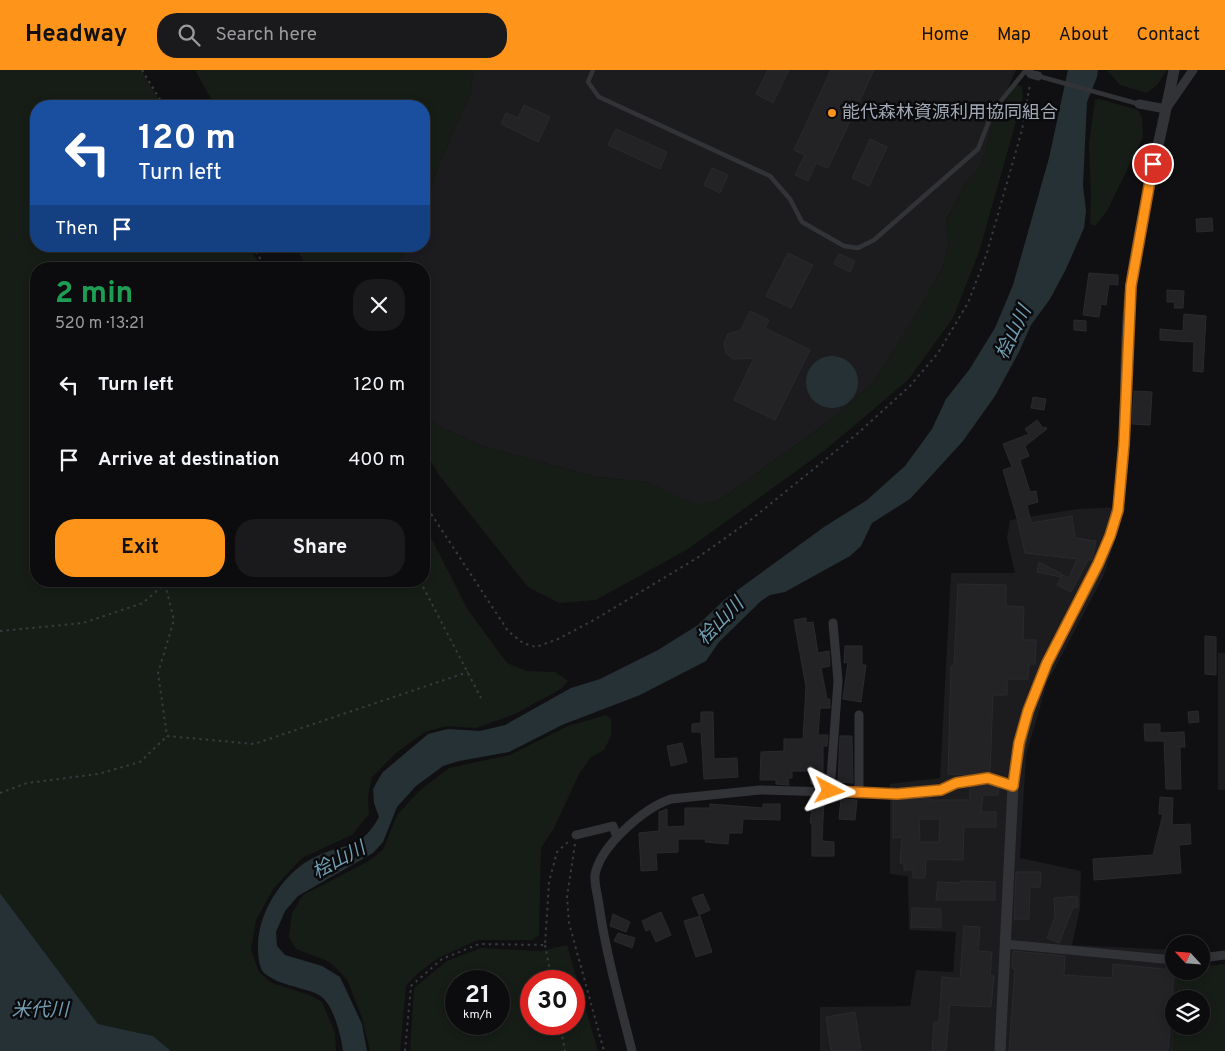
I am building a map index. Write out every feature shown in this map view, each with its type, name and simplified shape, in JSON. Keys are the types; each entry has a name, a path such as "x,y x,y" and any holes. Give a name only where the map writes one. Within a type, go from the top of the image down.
{"street":[{"path":"1000,1051 1013,786 1019,743 1028,711 1047,663 1098,564 1110,536 1118,510 1124,444 1131,286 1149,182 1174,70"},
{"path":"1166,109 1193,70"},
{"path":"1139,104 1166,109"},
{"path":"830,791 838,681 833,623"},
{"path":"859,715 859,793"},
{"path":"632,1051 602,923 595,877 598,864 607,847 657,804 671,799 760,790 897,794 941,790 956,783 988,778 1013,786"},
{"path":"576,834 613,826 617,837"},
{"path":"1005,944 1165,959"},
{"path":"1210,957 1225,955"}],"lane":[{"path":"593,70 588,82 600,97 770,176 790,199 802,222 844,246 858,248 874,240 978,149 993,111 1031,72 1139,104"}],"path":[{"path":"142,70 160,100"},
{"path":"430,512 508,631 524,643 536,647 558,639 594,620 697,558 748,522 857,434 910,386 938,353 968,303 986,256 1022,130 1031,72"},
{"path":"0,631 83,623 143,603 162,587"},
{"path":"166,587 174,620 158,673 167,736"},
{"path":"423,587 482,698"},
{"path":"0,793 27,783 98,774 140,762 167,736 254,744 468,672"},
{"path":"550,970 545,945 549,882 556,852 576,834"},
{"path":"576,834 566,897 569,923 604,1051"},
{"path":"405,1051 411,986 442,959 479,944 545,945"},
{"path":"562,1035 565,1051"}],"shaded area":[{"path":"0,70 141,70 159,100 30,100 30,252 252,252 258,262 30,262 30,587 430,587 430,536 468,610 507,663 526,671 555,672 568,681 561,689 515,714 476,728 446,726 425,732 397,752 372,777 368,796 369,814 352,835 302,858 274,888 256,920 251,950 259,972 272,983 310,995 322,1002 335,1033 336,1051 171,1051 153,1036 98,1024 0,893"},
{"path":"195,70 473,70 471,92 430,189 430,100 212,100"},
{"path":"473,70 1016,70 994,120 981,166 963,187 946,221 949,243 943,267 913,320 873,382 836,416 717,502 696,505 647,482 597,477 485,447 441,427 430,419 430,262 401,262 405,252 430,252 430,189 471,92"},
{"path":"1107,70 1167,70 1157,85 1147,93 1120,85"},
{"path":"1016,84 1022,87 1023,97 979,252 953,318 908,380 824,451 688,549 596,600 559,603 528,587 439,475 430,460 430,419 441,427 485,447 597,477 647,482 696,504 717,502 836,416 873,382 913,320 943,267 949,243 946,222 963,187 981,166 994,120"},
{"path":"1099,99 1138,110 1142,118 1143,137 1107,211 1095,226 1090,224 1089,144 1095,100"},
{"path":"298,252 405,252 401,262 304,262"},
{"path":"1126,507 1103,577 1047,683 1026,755 1020,858 1081,871 1080,909 1072,945 1165,950 1165,980 1177,980 1177,990 1165,990 1165,1035 1174,1035 1174,1051 820,1051 820,1007 910,1006 916,970 953,972 956,932 909,930 908,876 890,874 890,784 940,778 951,573 1015,573 1007,538 1010,520 1077,509"},
{"path":"1218,653 1225,653 1225,790 1218,790"},
{"path":"606,715 611,719 611,736 604,750 591,757 579,774 554,828 541,848 539,935 532,940 478,940 438,958 418,973 406,986 400,1051 370,1051 362,1018 347,979 330,962 296,949 289,937 292,913 303,895 367,862 383,850 397,815 419,791 449,768 510,755 568,726"},
{"path":"567,945 574,970 520,970 520,1035 585,1035 585,1007 598,1051 410,1051 414,988 447,961 481,948 541,951"},
{"path":"1225,964 1225,1051 1173,1051 1174,1035 1210,1035 1210,990 1177,990 1177,980 1210,980 1210,966"}],"water":[{"name":"桧山川","path":"1068,70 1098,70 1087,102 1083,185 1086,211 1084,228 1066,269 1050,299 1031,325 1019,352 995,396 963,441 910,499 872,523 861,546 850,556 785,592 770,595 761,601 719,642 706,661 640,695 562,725 509,752 459,761 443,766 416,786 397,807 383,842 373,853 298,896 285,911 276,932 277,946 285,955 322,966 340,977 362,1024 367,1051 343,1051 332,1011 323,998 310,991 276,981 262,970 258,951 260,931 263,917 276,892 306,862 327,852 359,841 366,835 379,817 374,803 373,789 382,773 428,734 448,729 480,731 505,725 571,688 600,679 658,650 698,625 724,600 824,527 867,500 905,466 932,429 946,399 969,370 995,328 1013,285 1049,158"},
{"path":"832,356 842,358 850,364 856,372 858,382 856,392 850,400 842,406 832,408 822,406 814,400 808,392 806,382 808,372 814,364 822,358"},
{"name":"米代川","path":"0,893 98,1024 153,1036 171,1051 0,1051"}],"building":[{"path":"768,70 789,70 773,103 756,94"},
{"name":"能代森林資源利用協同組合","path":"831,70 874,70 828,168 816,163 808,181 795,175 805,155 794,150"},
{"path":"524,105 550,117 538,142 501,124 506,113 518,118"},
{"path":"616,129 667,152 660,169 608,145"},
{"path":"870,139 887,147 869,186 852,178"},
{"path":"712,168 728,175 720,193 704,185"},
{"path":"1212,218 1213,231 1197,232 1196,219"},
{"path":"788,253 813,265 791,308 766,296"},
{"path":"839,254 855,261 850,272 834,264"},
{"path":"1089,273 1118,275 1118,285 1109,284 1106,305 1101,304 1099,317 1083,315"},
{"path":"1167,290 1184,291 1183,308 1174,308 1175,302 1167,302"},
{"path":"750,311 769,320 765,328 810,350 775,420 734,400 754,358 733,359 726,353 724,343 728,334 741,330"},
{"path":"1184,314 1206,316 1203,372 1193,371 1194,342 1160,340 1160,329 1183,331"},
{"path":"1074,320 1086,321 1086,331 1074,330"},
{"path":"1134,391 1152,392 1150,425 1132,424"},
{"path":"1033,397 1046,399 1044,410 1031,408"},
{"path":"1037,420 1043,428 1046,427 1047,429 1025,446 1029,456 1020,460 1030,492 1036,491 1038,502 1027,505 1031,523 1072,516 1075,538 1096,541 1092,560 1088,560 1071,592 1057,585 1063,575 1069,578 1077,559 1025,553 1003,470 1012,467 1003,444 1029,434 1025,429"},
{"path":"1039,562 1062,574 1061,577 1037,572"},
{"path":"958,584 1006,585 1006,606 1024,607 1023,640 1036,640 1035,664 1029,664 1028,679 1007,679 1007,695 993,695 990,772 969,775 948,774 951,666 954,666"},
{"path":"806,618 806,623 813,622 818,653 829,651 830,666 821,668 827,699 830,699 830,708 820,708 818,735 828,735 827,746 823,746 823,786 811,784 810,771 792,771 792,778 788,778 789,785 776,784 776,780 760,780 761,752 784,751 784,739 803,739 806,687 794,620"},
{"path":"1205,636 1216,637 1216,675 1205,674"},
{"path":"845,646 862,646 862,665 866,665 861,702 843,699 848,662 844,663"},
{"path":"1198,711 1199,722 1189,723 1188,712"},
{"path":"701,712 713,712 714,759 737,758 738,777 704,779 701,732 692,732 692,724 701,723"},
{"path":"1144,724 1160,724 1160,733 1184,732 1185,747 1180,747 1181,789 1166,789 1164,741 1145,741"},
{"path":"840,736 852,736 853,783 838,782"},
{"path":"682,743 687,762 671,766 667,746"},
{"path":"988,784 999,788 998,795 983,795 981,812 996,812 996,827 964,827 963,860 926,859 925,878 913,878 913,870 904,870 904,863 900,863 902,837 893,838 893,800 931,798 931,800 970,800 970,787","holes":["919,819 940,819 939,842 920,842"]},
{"path":"1160,797 1173,798 1172,825 1190,824 1191,844 1179,845 1181,873 1094,880 1093,859 1153,855 1163,814 1159,814"},
{"path":"813,798 824,798 822,841 834,842 834,856 812,856 812,823 810,823"},
{"path":"841,799 857,800 855,820 839,819"},
{"path":"710,804 763,808 763,804 780,804 780,820 743,819 742,833 729,833 728,844 705,842 706,839 678,839 678,852 656,853 657,870 641,871 639,833 659,831 659,812 667,809 667,827 685,826 685,808 710,808"},
{"path":"1016,872 1041,872 1040,887 1030,887 1029,919 1014,919"},
{"path":"961,881 995,882 995,900 936,900 938,882 961,883"},
{"path":"703,894 710,910 699,915 692,898"},
{"path":"1077,896 1078,907 1073,908 1059,943 1047,938 1055,917 1054,898"},
{"path":"912,908 941,909 941,928 911,927"},
{"path":"661,912 671,935 656,942 650,929 646,931 642,921"},
{"path":"613,914 630,922 626,932 610,926"},
{"path":"700,916 712,952 696,957 684,921"},
{"path":"964,926 980,927 978,951 992,952 990,975 994,976 991,1007 950,1005 946,1051 932,1051 934,1022 939,1022 942,977 960,979"},
{"path":"618,933 635,938 632,948 614,941"},
{"path":"1013,951 1065,956 1064,975 1112,978 1113,964 1165,969 1165,980 1173,980 1173,990 1165,990 1165,1035 1169,1035 1168,1051 1009,1051 1015,969 1012,968"},
{"path":"855,1012 861,1051 831,1051 826,1017"}],"place":[{"name":"能代森林資源利用協同組合","path":"832,113"}],"route":[{"path":"830,791 897,794 941,790 956,783 988,778 1013,786 1019,743 1028,711 1047,663 1090,582 1110,536 1118,510 1124,444 1131,286 1153,164"}]}
